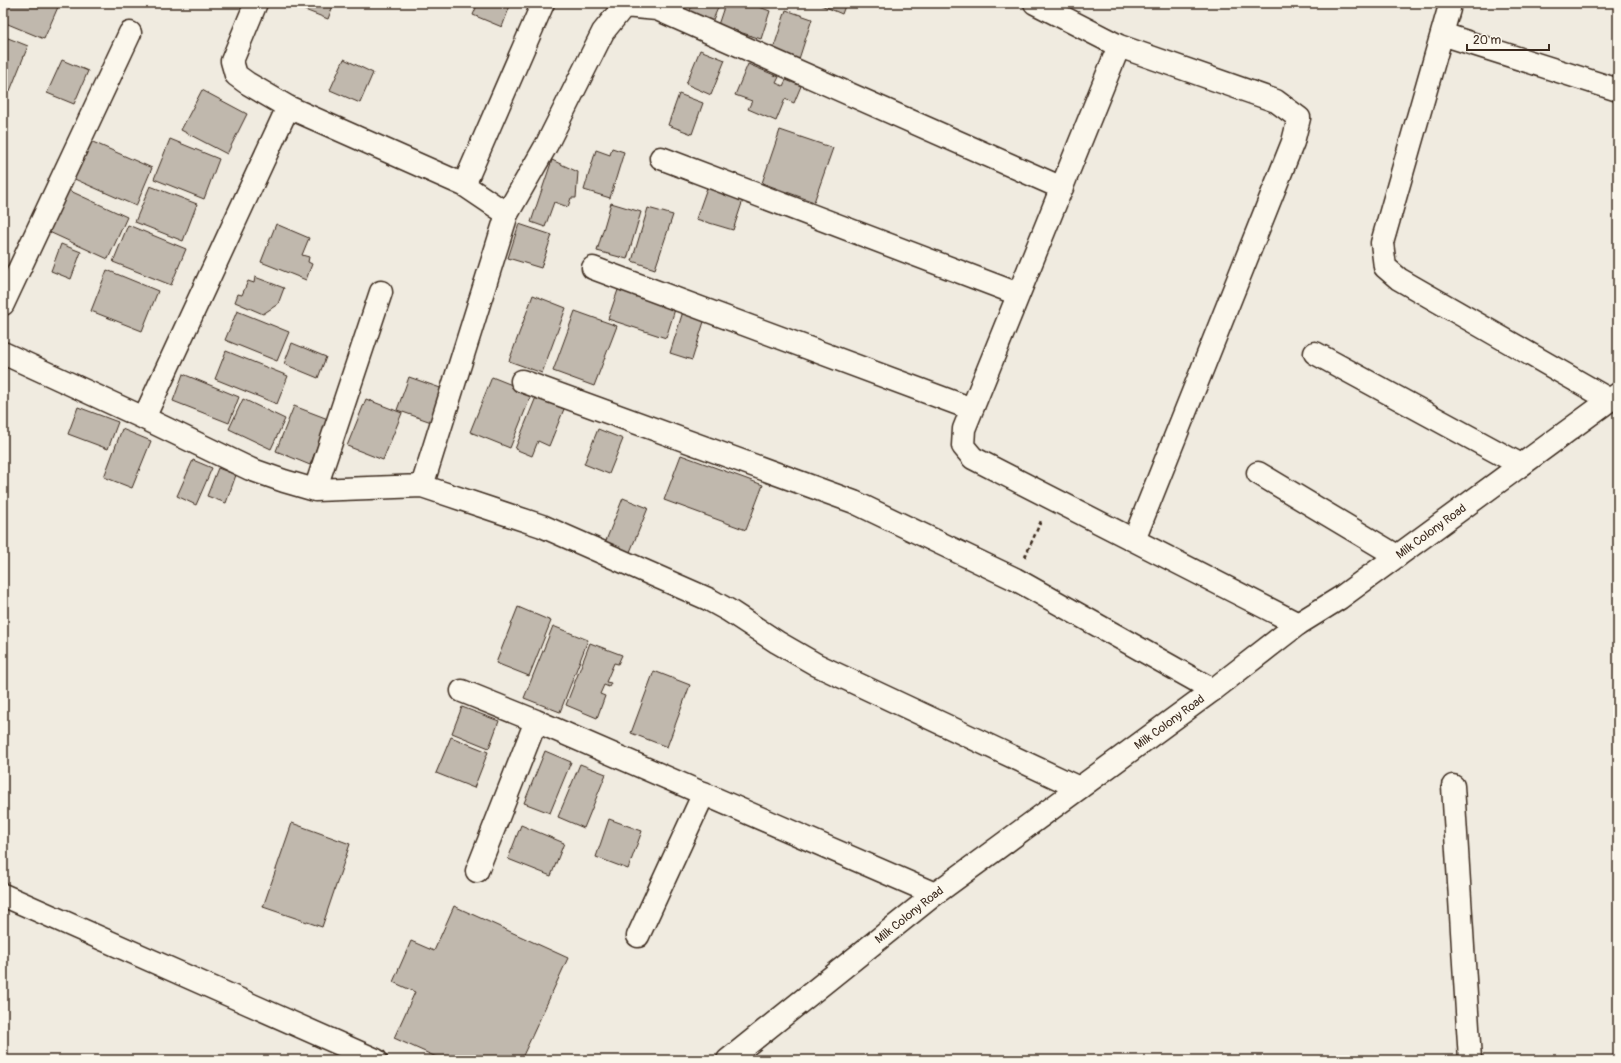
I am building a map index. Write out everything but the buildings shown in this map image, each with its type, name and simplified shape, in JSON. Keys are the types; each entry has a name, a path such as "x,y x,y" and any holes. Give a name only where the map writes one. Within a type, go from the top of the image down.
{"street":[{"path":"256,3 232,61 236,75 288,107 464,185 507,214"},
{"path":"464,185 543,3"},
{"path":"1035,3 1119,46 1276,101 1299,118 1294,142 1134,540"},
{"path":"1449,3 1442,34 1382,243 1385,267 1399,279 1614,397"},
{"path":"422,486 507,214 547,144 603,32 624,6 657,9 1062,188"},
{"path":"3,304 130,33"},
{"path":"1442,34 1618,90"},
{"path":"1119,46 964,429 963,446 973,458 1052,497 1298,624"},
{"path":"144,418 288,107"},
{"path":"661,158 1018,294"},
{"path":"593,268 972,409"},
{"path":"315,490 381,292"},
{"path":"3,353 250,469 284,482 315,490 422,486 542,526 708,599 817,665 1079,788"},
{"path":"1315,353 1521,465"},
{"path":"522,381 854,502 1014,579 1213,690"},
{"name":"Milk Colony Road","path":"728,1060 935,894 1213,690 1298,624 1340,598 1614,397"},
{"path":"1258,473 1397,556"},
{"path":"462,691 704,793 935,894"},
{"path":"477,871 536,721"},
{"path":"1453,786 1470,1060"},
{"path":"638,936 704,793"},
{"path":"3,895 376,1060"}],"path":[{"path":"1014,579 1052,497"}]}
